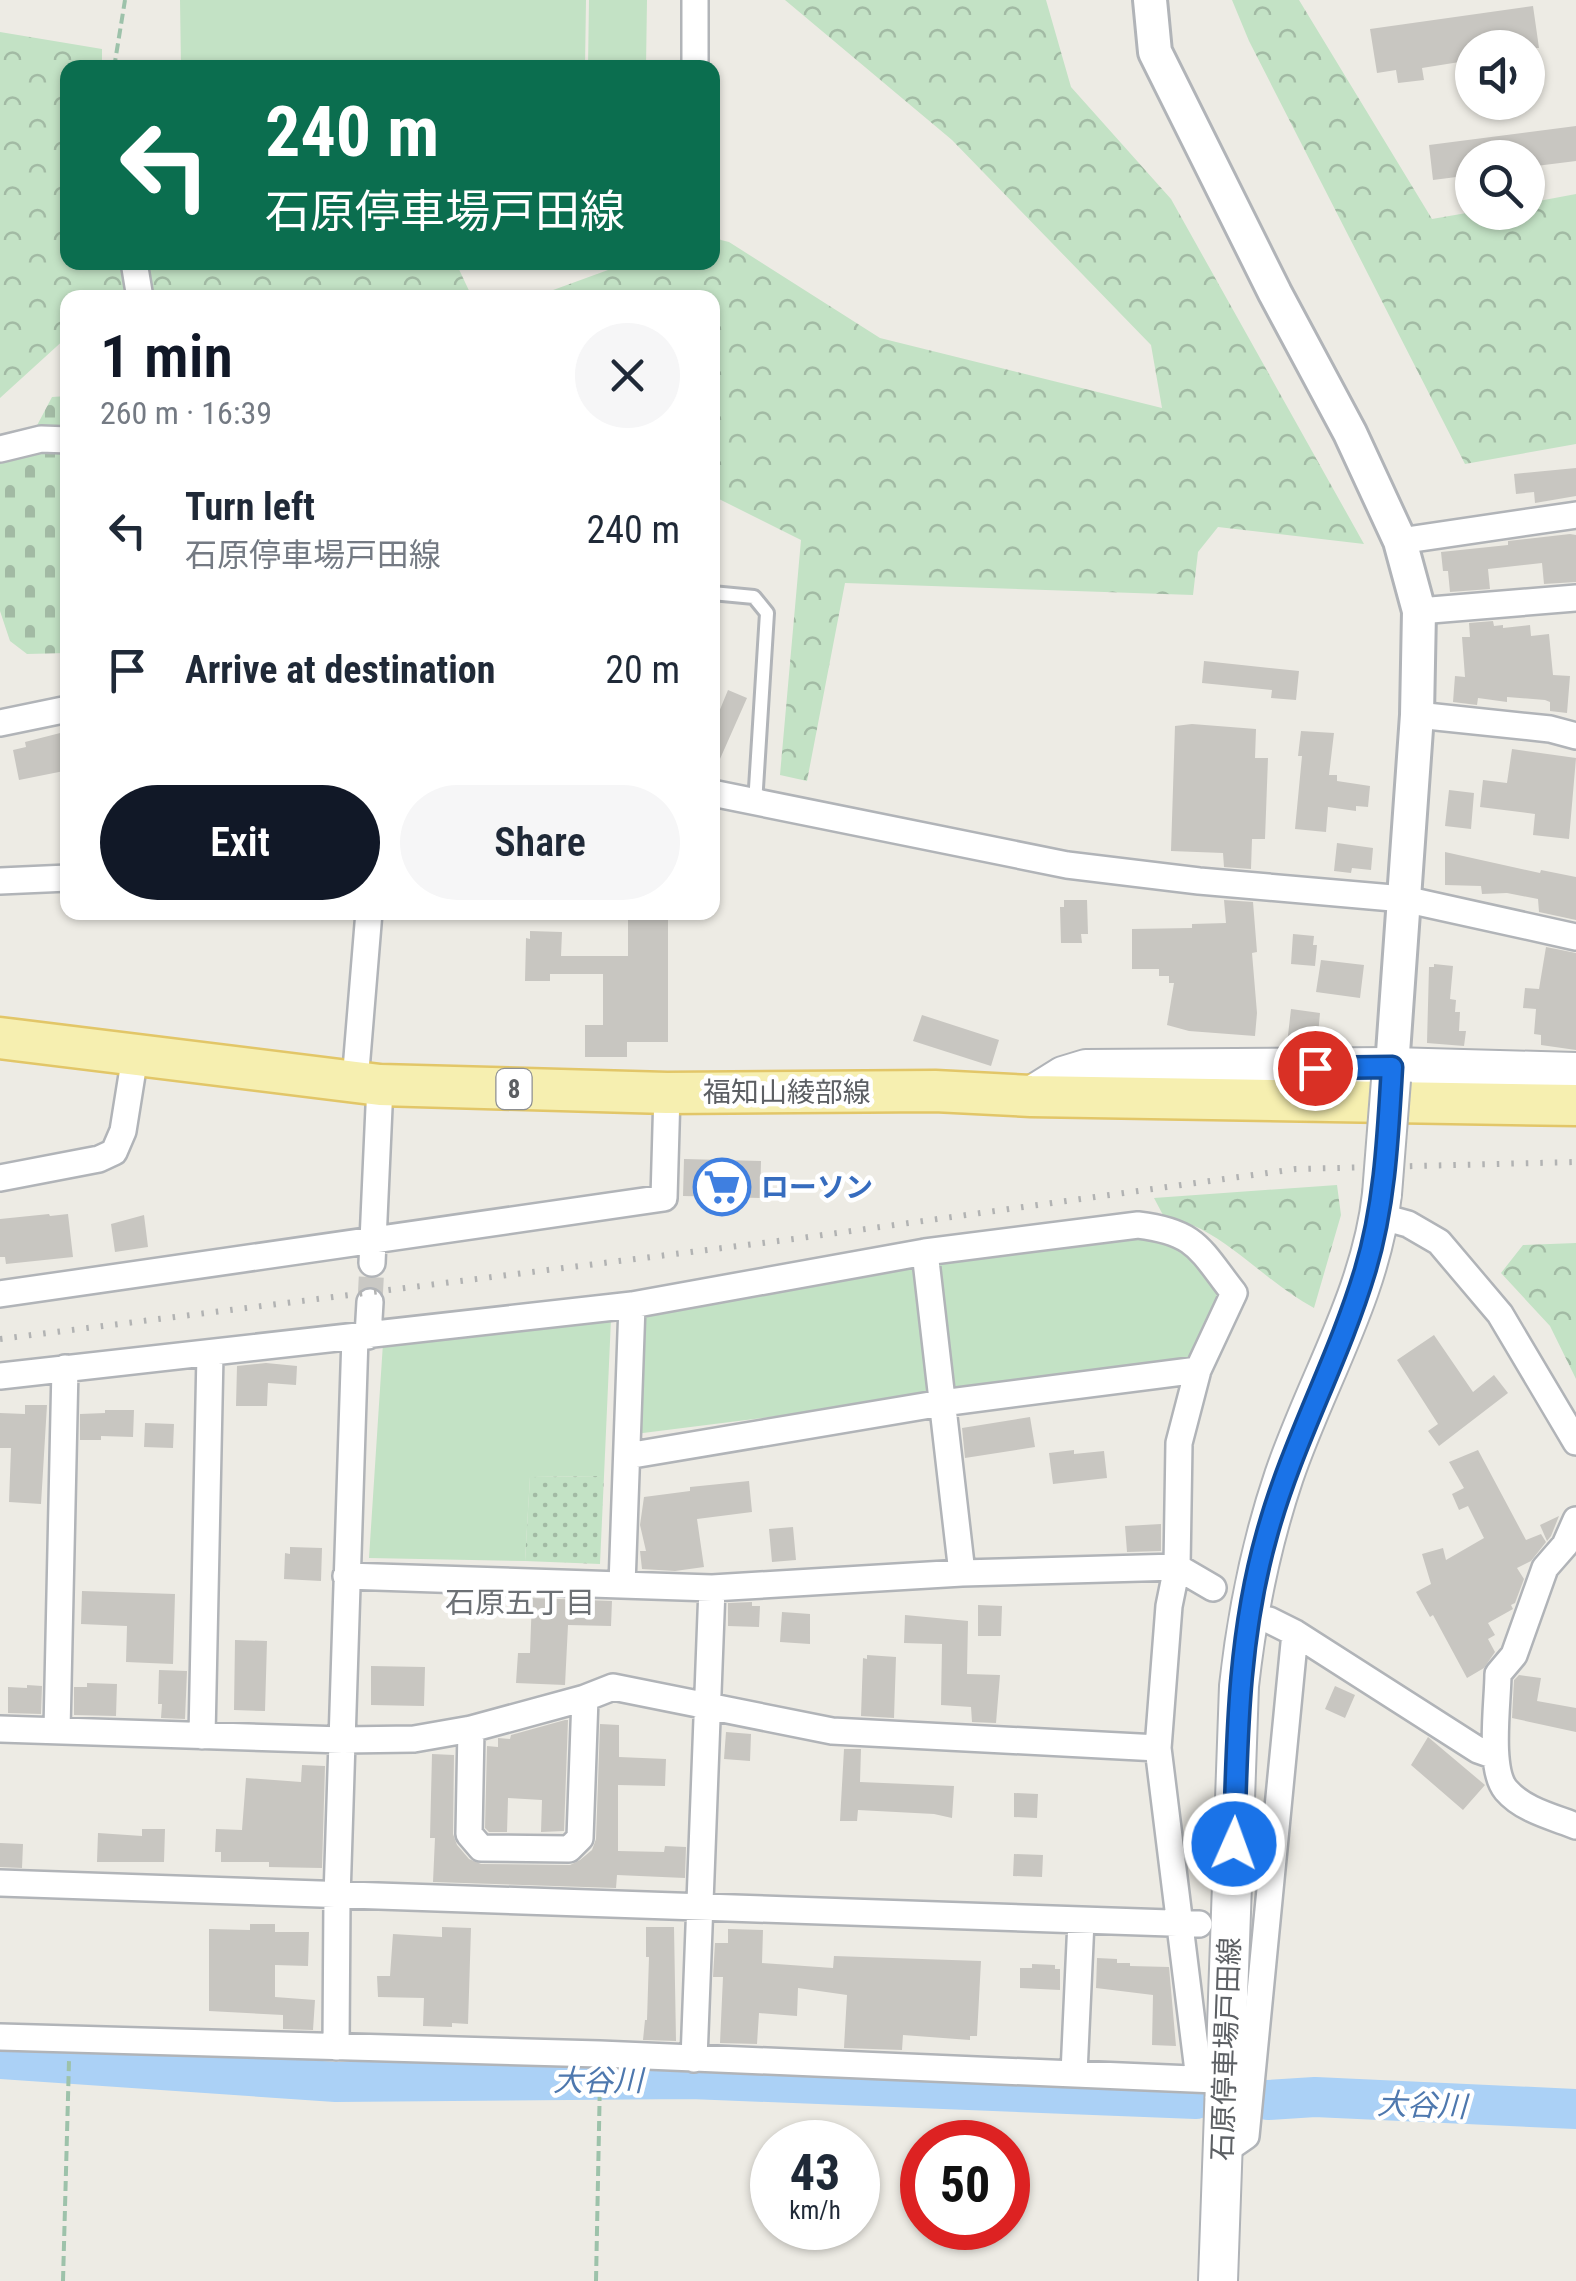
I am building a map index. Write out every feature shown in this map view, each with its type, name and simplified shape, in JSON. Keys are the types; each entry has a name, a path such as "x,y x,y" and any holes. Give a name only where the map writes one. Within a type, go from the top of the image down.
{"main road":[{"name":"福知山綾部線","path":"0,1038 368,1084 667,1093 935,1091 1576,1105"},
{"path":"1030,1096 1063,1076 1086,1069 1391,1074 1576,1072"},
{"name":"石原停車場戸田線","path":"1218,2281 1223,2152 1212,2079 1247,1615 1284,1474 1365,1273 1381,1205 1391,1074"}],"street":[{"path":"695,0 695,60"},
{"path":"1150,0 1156,52 1350,433 1400,541 1419,611 1417,715 1391,1074"},
{"path":"0,449 60,440"},
{"path":"1400,541 1576,515"},
{"path":"1419,611 1576,598"},
{"path":"0,723 60,711"},
{"path":"1417,715 1550,729 1576,736"},
{"path":"720,795 1067,864 1198,881 1404,899 1576,937"},
{"path":"0,881 60,878"},
{"path":"361,920 372,1252"},
{"path":"0,1178 99,1159 114,1152 123,1131 135,1056"},
{"path":"0,1294 372,1252 664,1198 667,1093"},
{"path":"1381,1205 1439,1242 1500,1314 1576,1442"},
{"path":"0,1376 632,1305 925,1252 1138,1225 1191,1238 1234,1294 1198,1370 1179,1443 1177,1567 1169,1606 1158,1748 1190,1924 1212,2079 600,2054 0,2037"},
{"path":"925,1252 962,1573"},
{"path":"336,2046 346,1576 362,1337 370,1302"},
{"path":"622,1585 632,1305"},
{"path":"202,1736 210,1354"},
{"path":"57,1730 65,1368"},
{"path":"627,1456 942,1403 1198,1370"},
{"path":"1576,1520 1565,1545 1545,1568 1514,1655 1498,1674 1495,1756 1504,1788 1526,1807 1576,1826"},
{"path":"346,1576 712,1588 962,1573 1177,1567 1213,1588"},
{"path":"694,2059 712,1588"},
{"path":"1269,1620 1296,1633 1478,1750 1495,1756"},
{"path":"1223,2152 1246,2136 1254,1926 1296,1633"},
{"path":"0,1729 414,1739 471,1730 613,1687 832,1731 1158,1748"},
{"path":"471,1730 468,1834 481,1848 569,1849 580,1838 586,1698"},
{"path":"0,1884 1190,1924"},
{"path":"1074,2073 1081,1921"}],"lane":[{"path":"720,594 754,597 767,613 755,804"}],"path":[{"path":"115,60 125,0"},
{"path":"63,2281 70,2038"},
{"path":"596,2281 600,2054"}],"green space":[{"path":"180,0 586,0 585,60 181,60"},
{"path":"589,0 647,0 646,60 588,60"},
{"path":"785,0 1046,0 1071,87 1171,199 1364,544 1218,527 1198,552 1193,595 845,583 807,781 780,775 801,540 720,500 720,290 553,290 608,270 720,270 720,240 880,338 1162,408 1151,345 952,140"},
{"path":"1232,0 1299,0 1432,219 1455,215 1455,230 1545,230 1545,200 1576,194 1576,444 1465,464 1249,41"},
{"path":"0,32 102,49 102,60 60,60 60,270 459,270 469,290 60,290 60,343 0,398"},
{"path":"60,396 60,653 27,654 10,641 0,611 0,452 33,433 52,397"},
{"path":"1337,1185 1341,1215 1314,1308 1216,1238 1163,1215 1154,1198"},
{"path":"1146,1235 1188,1254 1220,1295 1190,1364 635,1434 637,1302"},
{"path":"1576,1243 1576,1379 1550,1326 1501,1273 1523,1245"},
{"path":"611,1319 604,1476 530,1477 525,1561 369,1558 383,1343"},
{"path":"604,1476 600,1564 525,1561 530,1477"}],"building":[{"path":"1533,6 1536,30 1455,30 1455,63 1422,68 1424,80 1398,83 1396,70 1377,73 1370,29"},
{"path":"1576,126 1576,161 1545,165 1545,140 1468,140"},
{"path":"1455,142 1455,177 1433,180 1429,145"},
{"path":"1576,468 1576,496 1535,503 1534,492 1516,494 1514,474"},
{"path":"1576,535 1576,582 1544,584 1542,563 1488,569 1490,589 1450,592 1441,552"},
{"path":"1493,621 1494,626 1503,628 1530,625 1531,636 1549,634 1553,675 1570,676 1567,713 1550,711 1550,702 1545,700 1507,697 1507,702 1478,698 1477,705 1453,702 1455,676 1465,677 1462,637 1470,637 1469,623"},
{"path":"1204,661 1299,671 1296,700 1271,698 1272,690 1202,683"},
{"path":"728,690 747,698 720,759 720,710"},
{"path":"1175,726 1256,729 1255,758 1268,758 1265,839 1252,839 1251,869 1224,867 1223,853 1171,851"},
{"path":"1301,731 1334,733 1329,775 1337,775 1337,781 1370,786 1368,807 1356,806 1356,811 1328,807 1326,832 1295,829"},
{"path":"60,733 60,772 19,780 13,750 26,747 25,742"},
{"path":"1512,749 1576,758 1569,839 1533,835 1535,814 1480,807 1483,780 1507,783"},
{"path":"1449,790 1474,793 1471,829 1445,826"},
{"path":"1337,843 1373,848 1371,870 1334,871"},
{"path":"1445,852 1576,877 1576,920 1539,912 1538,899 1507,893 1482,894 1481,886 1445,885"},
{"path":"1064,900 1087,900 1088,934 1081,934 1082,943 1061,943 1060,907 1064,907"},
{"path":"1224,900 1253,902 1257,952 1252,953 1255,1036 1189,1031 1167,1025 1174,983 1169,983 1169,976 1159,976 1159,969 1132,969 1132,929 1226,923"},
{"path":"628,920 668,920 668,1042 627,1042 627,1057 585,1057 585,1025 603,1025 603,974 550,974 550,981 525,981 526,938 530,939 530,931 562,932 561,956 628,956"},
{"path":"1293,934 1314,936 1315,966 1291,964"},
{"path":"1546,947 1576,953 1576,1050 1541,1045 1541,1035 1534,1034 1536,1009 1523,1008 1525,988 1539,989"},
{"path":"1321,960 1364,965 1360,998 1316,992"},
{"path":"1453,966 1450,999 1456,1000 1455,1012 1460,1012 1459,1031 1466,1031 1464,1046 1427,1043 1429,967"},
{"path":"1291,1009 1320,1013 1317,1045 1287,1044"},
{"path":"922,1015 999,1040 991,1066 913,1041"},
{"name":"ローソン","path":"684,1159 761,1161 760,1198 683,1196"},
{"path":"68,1214 73,1257 6,1264 5,1257 0,1257 0,1219"},
{"path":"144,1215 148,1247 115,1252 111,1224"},
{"path":"1434,1335 1473,1392 1494,1375 1508,1393 1439,1446 1428,1431 1438,1424 1397,1360"},
{"path":"237,1366 297,1366 296,1385 268,1383 267,1406 236,1406"},
{"path":"25,1405 47,1405 41,1504 9,1502 11,1448 0,1448 0,1413 25,1414"},
{"path":"134,1410 133,1437 80,1440 80,1414"},
{"path":"1030,1417 1035,1447 965,1458 962,1428"},
{"path":"145,1423 174,1424 173,1448 144,1447"},
{"path":"1074,1450 1074,1454 1104,1451 1107,1478 1053,1484 1049,1453"},
{"path":"1478,1450 1526,1540 1541,1534 1546,1542 1531,1561 1517,1568 1524,1579 1511,1605 1513,1609 1488,1623 1495,1635 1488,1639 1495,1652 1484,1668 1467,1678 1416,1592 1431,1584 1422,1554 1443,1548 1446,1560 1484,1538 1468,1506 1459,1510 1452,1494 1464,1488 1449,1462"},
{"path":"749,1481 752,1512 697,1519 704,1567 675,1571 642,1569 640,1551 646,1551 640,1525 644,1497"},
{"path":"1559,1516 1551,1536 1547,1541 1540,1525"},
{"path":"1161,1524 1161,1551 1127,1552 1125,1526"},
{"path":"793,1527 796,1560 772,1562 769,1529"},
{"path":"290,1547 322,1548 321,1581 284,1579 285,1553 290,1554"},
{"path":"82,1591 175,1594 173,1664 126,1662 127,1626 81,1624"},
{"path":"532,1598 612,1601 611,1626 568,1625 565,1685 516,1683 518,1653 530,1653"},
{"path":"752,1602 752,1606 760,1606 759,1627 728,1626 728,1603"},
{"path":"978,1605 1002,1606 1001,1636 978,1636"},
{"path":"782,1612 810,1614 810,1644 780,1642"},
{"path":"905,1615 968,1621 967,1674 1000,1675 996,1723 972,1722 971,1707 941,1705 942,1644 904,1643"},
{"path":"235,1640 267,1641 265,1711 234,1710"},
{"path":"867,1655 896,1657 894,1718 861,1716 863,1658 867,1659"},
{"path":"371,1666 425,1667 424,1706 371,1705"},
{"path":"159,1670 187,1671 185,1719 161,1718"},
{"path":"1519,1675 1541,1678 1537,1701 1576,1708 1576,1732 1512,1718 1514,1680"},
{"path":"87,1683 117,1684 116,1716 74,1715 74,1687 87,1687"},
{"path":"42,1686 41,1714 8,1713 8,1687"},
{"path":"1335,1686 1355,1695 1345,1718 1325,1709"},
{"path":"565,1720 564,1831 541,1832 542,1800 508,1798 507,1832 489,1832 485,1828 487,1746 498,1747 498,1738 510,1739 511,1735"},
{"path":"600,1724 619,1725 619,1757 666,1759 665,1786 618,1785 618,1851 664,1852 665,1846 686,1847 685,1878 617,1875 616,1888 433,1882 432,1754 454,1755 453,1834 469,1859 481,1864 570,1865 592,1850 596,1839"},
{"path":"726,1732 751,1734 750,1761 724,1759"},
{"path":"1428,1737 1485,1785 1463,1810 1411,1765"},
{"path":"844,1749 861,1749 860,1782 954,1786 952,1818 858,1810 857,1821 840,1821"},
{"path":"302,1765 325,1766 322,1868 221,1862 221,1852 215,1852 216,1829 242,1830 246,1778 301,1782"},
{"path":"1014,1793 1038,1794 1037,1818 1014,1817"},
{"path":"142,1829 165,1829 164,1862 97,1862 98,1833 142,1836"},
{"path":"0,1843 23,1844 22,1868 0,1867"},
{"path":"1014,1854 1043,1855 1042,1877 1013,1876"},
{"path":"250,1924 275,1924 275,1932 309,1932 308,1966 275,1965 275,1997 315,2000 313,2030 283,2029 283,2015 209,2011 209,1929 250,1930"},
{"path":"442,1927 471,1928 468,2024 423,2026 424,1998 378,1997 377,1976 390,1976 393,1934 442,1937"},
{"path":"646,1927 674,1927 676,2041 643,2040 649,1957"},
{"path":"728,1929 763,1930 762,1963 833,1968 834,1956 981,1961 977,2036 970,2036 970,2040 903,2035 902,2050 844,2048 847,1995 798,1988 797,2016 759,2013 757,2044 720,2043 723,1977 713,1977 715,1943 728,1943"},
{"path":"1097,1958 1117,1959 1117,1963 1130,1966 1169,1967 1176,2046 1152,2045 1153,1995 1096,1988"},
{"path":"1032,1964 1055,1965 1055,1969 1060,1969 1060,1990 1020,1988 1020,1968 1032,1968"}],"waterway":[{"name":"大谷川","path":"0,2059 336,2082 691,2079 1196,2099"},
{"name":"大谷川","path":"1268,2100 1315,2097 1576,2109"}],"tunnel":[{"path":"370,1302 372,1263"}],"railway":[{"path":"0,1339 794,1239 1296,1169 1576,1162"}],"place":[{"name":"ローソン","path":"722,1187"}],"district":[{"name":"石原五丁目","path":"520,1602"}],"route":[{"path":"1234,1844 1239,1686 1247,1615 1284,1474 1365,1273 1380,1216 1392,1067 1315,1068"}]}
